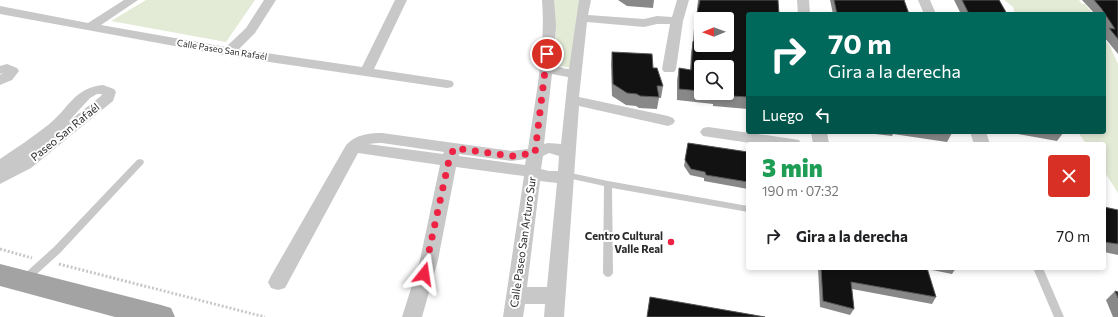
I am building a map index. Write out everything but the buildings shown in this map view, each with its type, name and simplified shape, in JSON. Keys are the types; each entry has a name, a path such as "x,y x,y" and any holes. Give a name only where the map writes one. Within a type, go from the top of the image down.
{"main road":[{"path":"12,278 161,317"}],"street":[{"path":"90,27 132,0"},
{"path":"229,52 251,30 270,0"},
{"path":"400,0 366,72 447,84"},
{"name":"Calle Paseo San Arturo Sur","path":"513,317 547,64 550,25 548,0"},
{"path":"669,69 683,0"},
{"path":"803,0 804,12"},
{"path":"924,0 929,12"},
{"name":"Calle Paseo San Rafaél","path":"0,10 229,52 366,72"},
{"path":"554,317 572,100 583,10 644,23 657,20 678,21"},
{"path":"547,64 555,71 566,73 575,72"},
{"path":"0,70 6,68 12,71 7,77 0,81"},
{"name":"Paseo San Rafaél","path":"0,167 54,128 85,95 94,90 104,89 109,92 108,98 25,164 0,178"},
{"path":"572,100 668,121"},
{"path":"708,132 779,142"},
{"path":"278,282 353,146 451,154 512,156 535,153 548,148 558,149 568,153"},
{"path":"451,154 533,172 548,178 558,178 566,175"},
{"path":"412,317 429,260 451,154"},
{"path":"516,295 556,296"}],"lane":[{"path":"12,278 58,250 140,162"},
{"path":"566,175 746,209"},
{"path":"608,184 608,273"},
{"path":"1039,270 1059,317"}],"path":[{"path":"0,249 38,259"},
{"path":"53,263 265,317"}],"green space":[{"path":"146,0 255,0 226,42 111,21"},
{"path":"552,0 583,0 573,68 559,66"},
{"path":"1004,0 1079,0 1082,4 1085,4 1091,12 1014,12 1013,7"},
{"path":"1106,41 1110,46 1118,64 1118,193 1106,174 1106,142 1085,142 1079,134 1106,134"}],"place":[{"name":"Centro Cultural Valle Real","path":"671,242"}],"route":[{"path":"424,274 429,260 449,160 454,148 512,156 535,153 547,64 547,54"}]}
